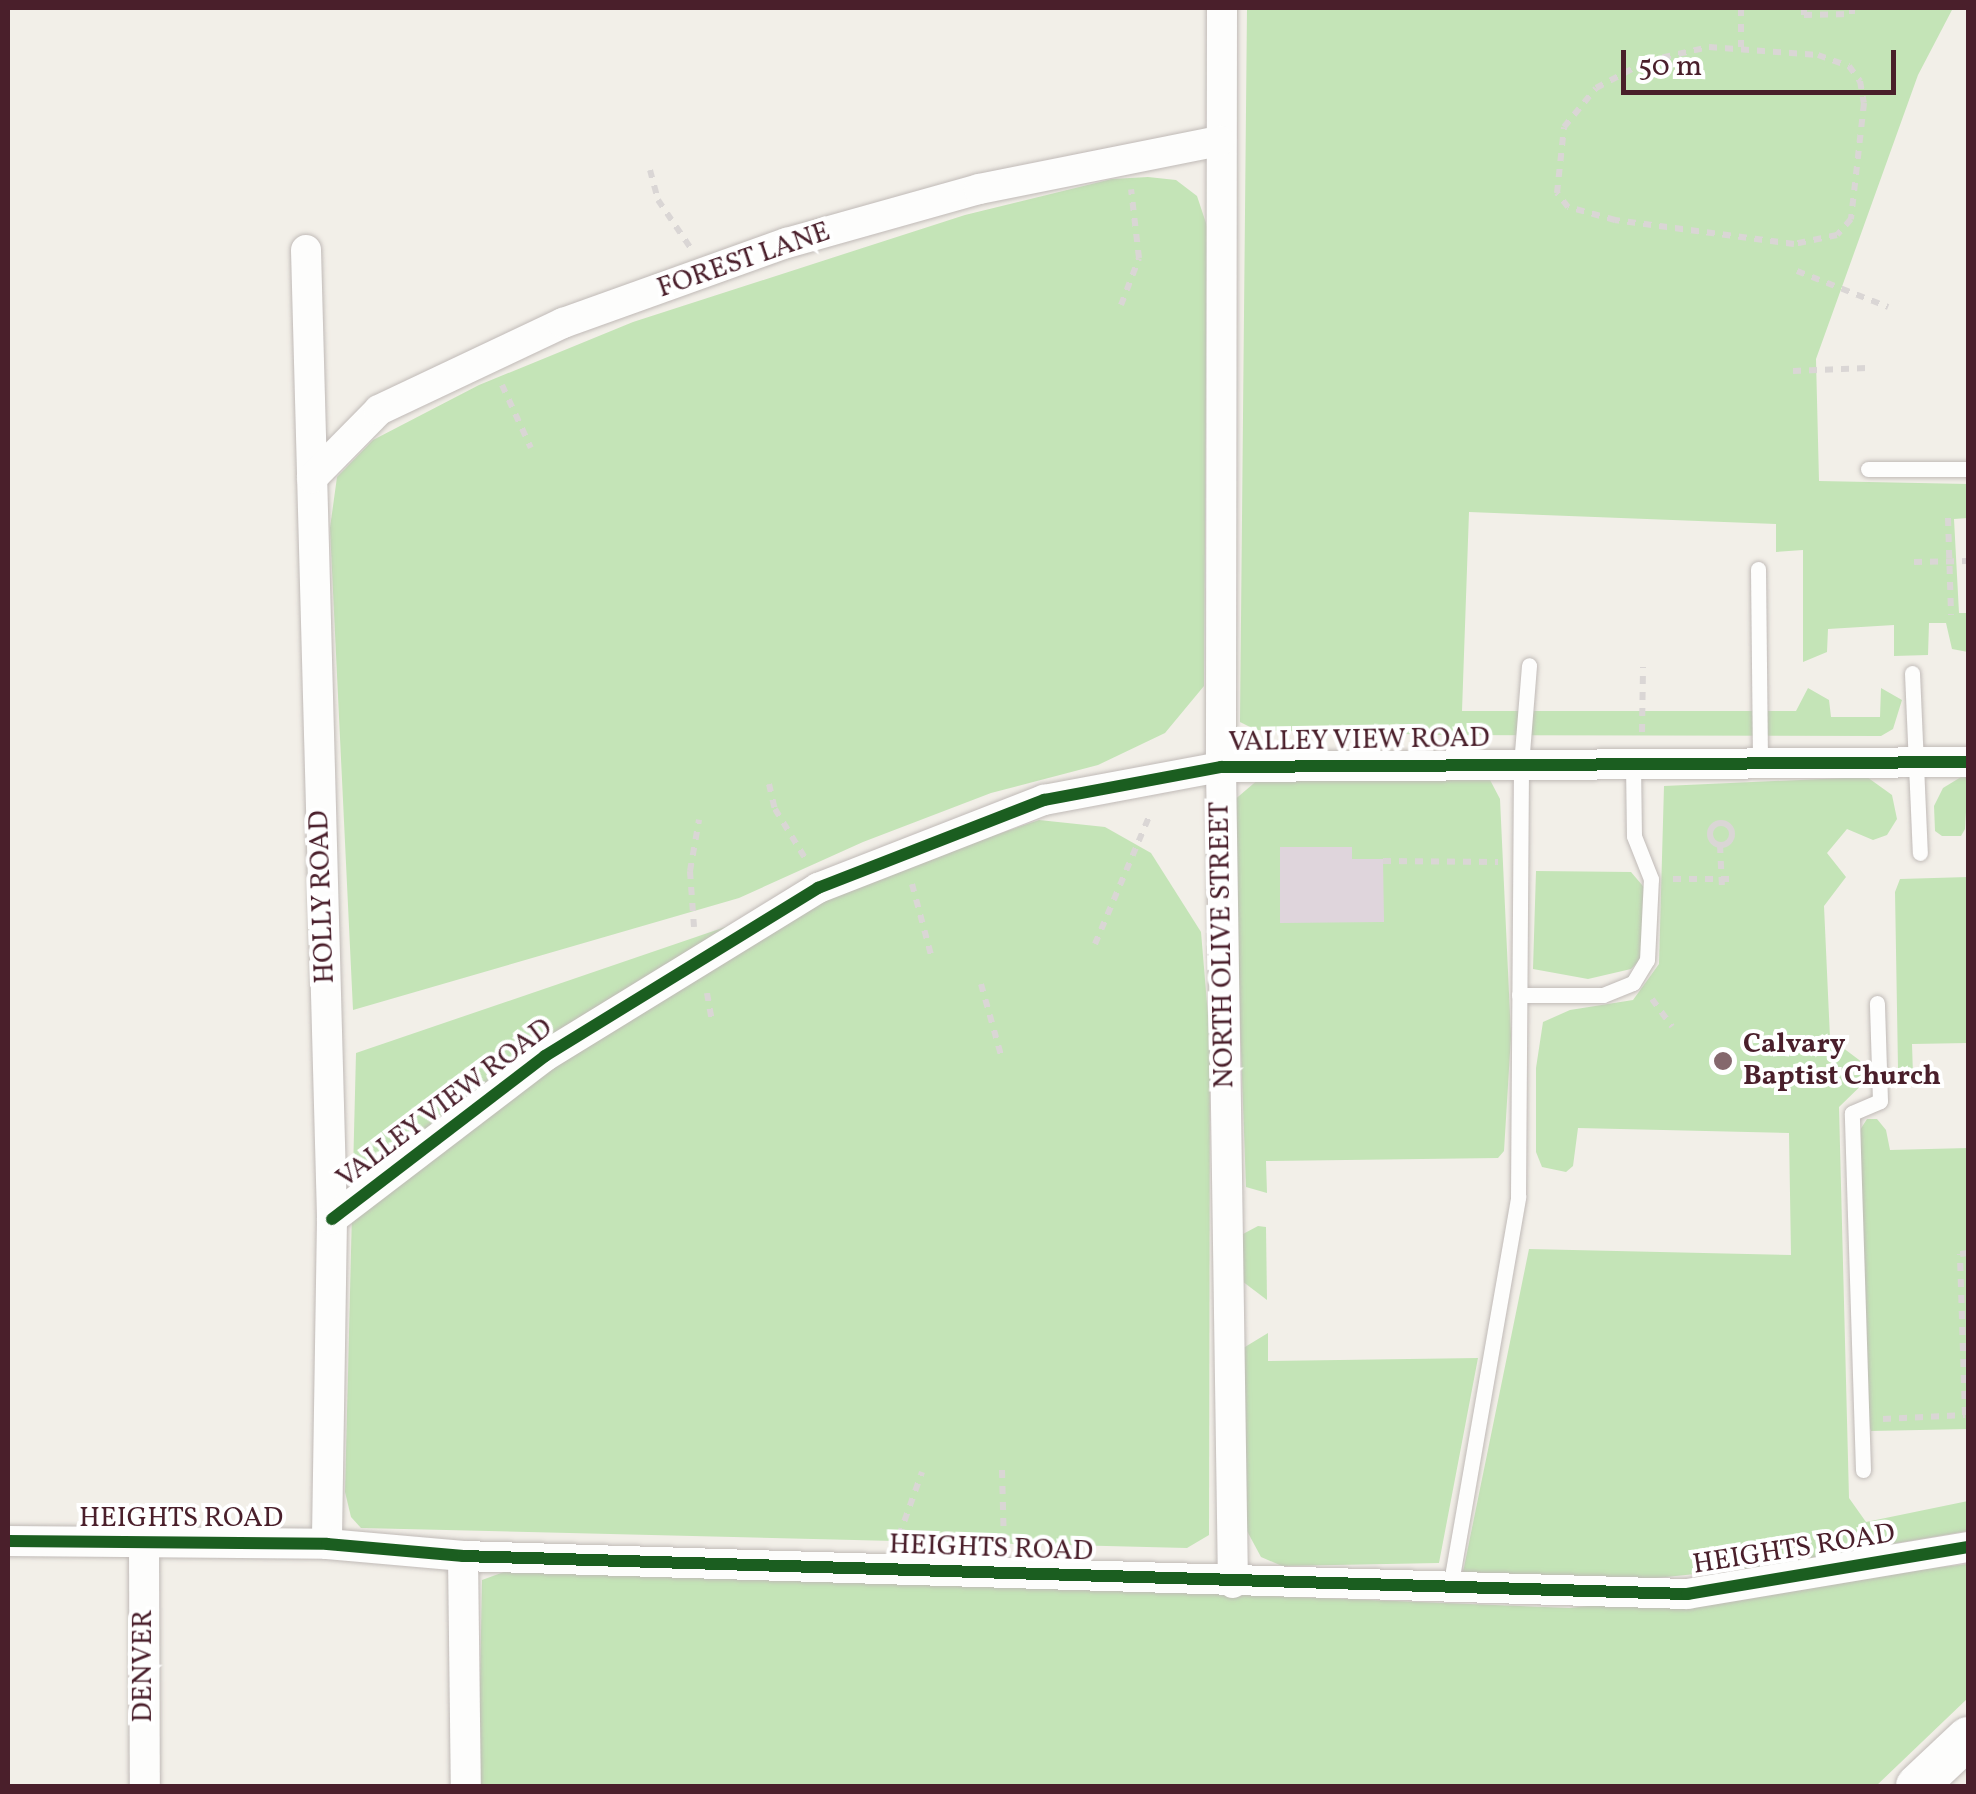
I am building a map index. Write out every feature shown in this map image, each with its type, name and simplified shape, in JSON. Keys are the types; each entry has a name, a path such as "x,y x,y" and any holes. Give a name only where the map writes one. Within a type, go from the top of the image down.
{"main road":[{"path":"1917,1786 1968,1738"}],"street":[{"name":"NORTH OLIVE STREET","path":"1222,8 1221,766 1233,1583"},
{"name":"FOREST LANE","path":"312,478 379,410 563,324 703,274 978,188 1220,140"},
{"name":"HOLLY ROAD","path":"306,250 332,1219 327,1544"},
{"name":"VALLEY VIEW ROAD","path":"332,1219 545,1056 818,888 1044,800 1221,766 1968,762"},
{"name":"HEIGHTS ROAD","path":"8,1541 327,1544 462,1556 1233,1583 1687,1594 1968,1547"},
{"name":"DENVER","path":"144,1545 145,1786"},
{"path":"462,1556 466,1786"}],"lane":[{"path":"1868,469 1968,469"},
{"path":"1758,569 1760,763"},
{"path":"1450,1588 1518,1197 1520,765 1529,664"},
{"path":"1912,673 1920,853"},
{"path":"1519,995 1603,995 1633,983 1647,960 1651,879 1634,836 1637,764"},
{"path":"1863,1470 1852,1113 1880,1101 1877,1003"}],"path":[{"path":"1741,8 1741,48"},
{"path":"1804,8 1804,15 1852,14 1852,8"},
{"path":"1741,48 1837,59 1860,81 1864,104 1851,220 1844,228 1823,241 1794,244 1615,220 1568,208 1554,179 1561,140 1596,88 1673,53 1741,48"},
{"path":"1122,305 1140,258 1126,158"},
{"path":"650,170 658,200 703,274"},
{"path":"1797,271 1888,307"},
{"path":"490,358 530,448"},
{"path":"1793,370 1866,368"},
{"path":"1948,518 1951,615"},
{"path":"1914,562 1968,561"},
{"path":"1637,764 1643,667"},
{"path":"1095,944 1166,776"},
{"path":"769,784 818,888"},
{"path":"698,820 690,906 702,960"},
{"path":"1720,845 1722,888"},
{"path":"904,853 931,955"},
{"path":"1384,861 1487,862"},
{"path":"1678,879 1731,879"},
{"path":"980,984 1001,1055"},
{"path":"1862,1420 1965,1415 1960,1254 1968,1254"},
{"path":"1002,1470 1005,1575"},
{"path":"887,1570 922,1472"}],"green space":[{"path":"1247,8 1953,8 1918,75 1816,359 1819,481 1968,484 1968,518 1954,519 1959,613 1968,613 1968,652 1952,649 1946,623 1929,623 1928,655 1894,656 1894,625 1828,629 1827,652 1803,662 1803,550 1776,552 1776,524 1469,512 1462,711 1796,711 1808,688 1829,700 1831,717 1880,717 1881,688 1902,700 1893,729 1881,736 1442,735 1256,730 1240,722"},
{"path":"1112,179 1176,180 1197,196 1207,226 1204,686 1165,733 1098,765 991,793 863,842 739,898 353,1010 330,528 337,477 373,440 479,385 633,322 965,215"},
{"path":"1867,777 1892,795 1897,819 1887,835 1873,840 1847,829 1827,853 1846,877 1824,906 1830,1038 1875,1072 1839,1107 1849,1498 1866,1522 1968,1501 1968,1531 1745,1569 1646,1579 1463,1572 1529,1249 1791,1255 1789,1133 1578,1128 1573,1166 1566,1172 1542,1167 1536,1152 1536,1068 1543,1022 1570,1010 1633,1000 1659,964 1664,786"},
{"path":"1968,777 1965,829 1961,836 1942,836 1935,831 1934,806 1943,788"},
{"path":"1260,778 1489,778 1500,799 1511,1036 1504,1151 1498,1158 1266,1161 1267,1193 1246,1187 1232,802"},
{"path":"1039,820 1105,827 1151,853 1201,932 1210,1039 1209,1535 1187,1548 361,1528 351,1517 345,1492 356,1053"},
{"path":"1536,871 1631,872 1648,892 1642,958 1631,969 1588,979 1533,969"},
{"path":"1968,877 1968,1043 1912,1044 1913,1075 1905,1079 1898,1068 1895,892 1900,879"},
{"path":"1867,1119 1877,1119 1886,1130 1890,1150 1968,1148 1968,1429 1871,1431 1865,1410 1860,1130"},
{"path":"1258,1226 1266,1227 1267,1300 1242,1281 1243,1234"},
{"path":"1268,1333 1268,1361 1478,1358 1439,1563 1282,1566 1261,1557 1247,1531 1240,1350"},
{"path":"1968,1564 1968,1698 1876,1786 478,1786 482,1580 520,1566 1570,1608"}],"building":[{"path":"1280,847 1352,847 1352,859 1383,859 1384,922 1280,923"}],"cycle path":[{"path":"332,1219 545,1056 818,888 1044,800 1221,767 1968,762"},
{"path":"8,1541 327,1544 463,1556 1687,1594 1968,1547"}],"place":[{"name":"Calvary Baptist Church","path":"1723,1061"}]}
